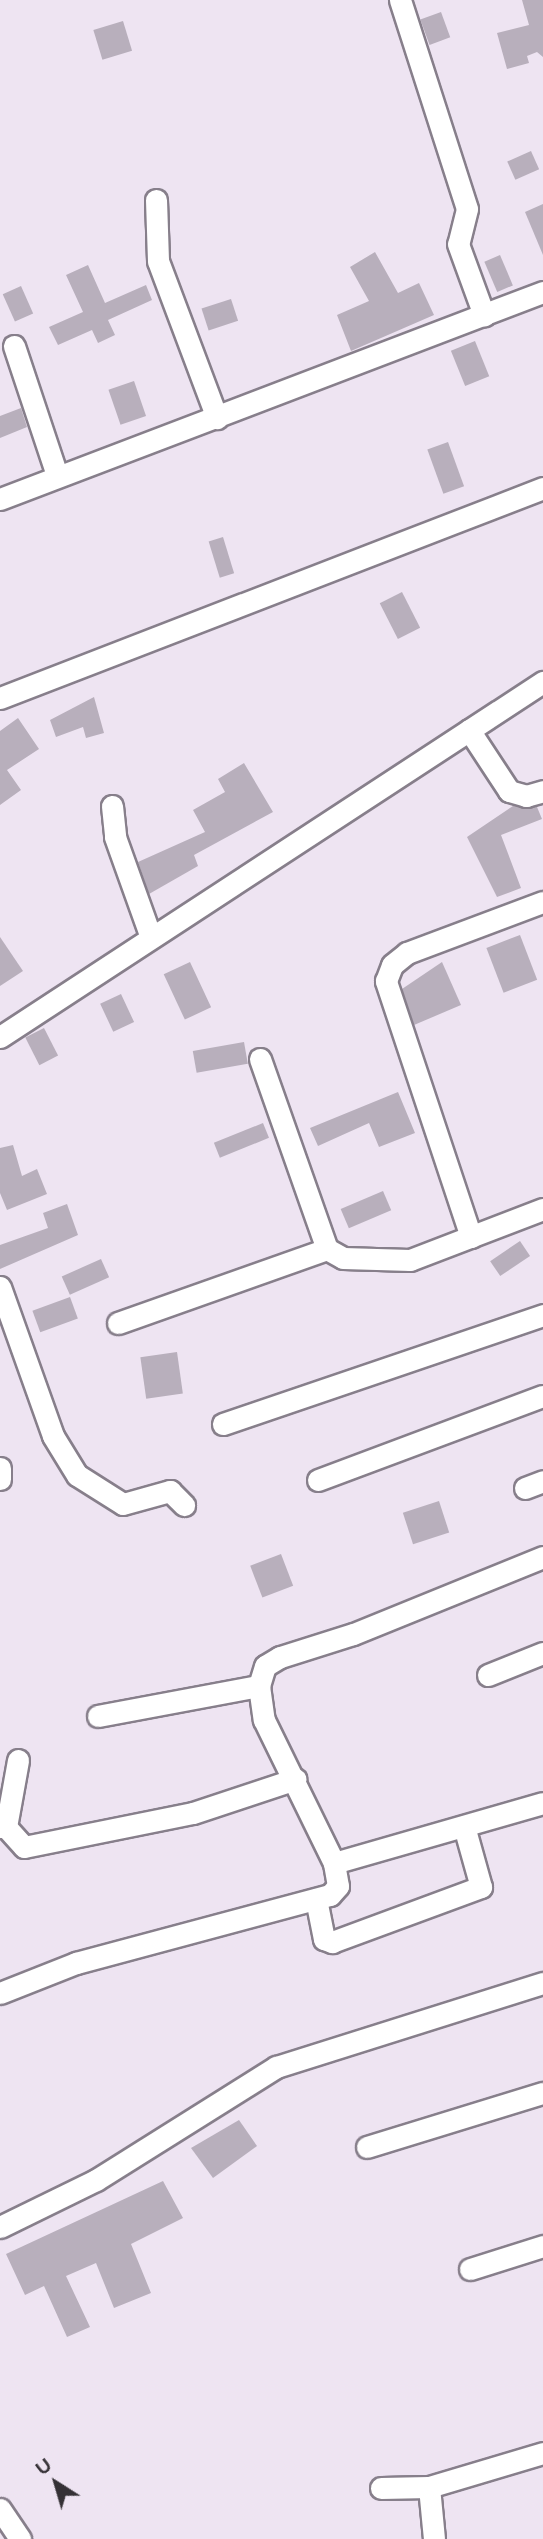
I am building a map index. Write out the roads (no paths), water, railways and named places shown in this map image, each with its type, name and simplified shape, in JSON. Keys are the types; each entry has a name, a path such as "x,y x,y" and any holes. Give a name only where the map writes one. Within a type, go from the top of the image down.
{"street":[{"path":"400,0 467,209 458,244 484,315"},
{"path":"156,200 158,261 217,418"},
{"path":"0,499 57,475 217,418 543,292"},
{"path":"14,346 57,475"},
{"path":"0,698 543,488"},
{"path":"0,1037 149,935 543,682"},
{"path":"470,730 509,791 526,796 543,791"},
{"path":"112,806 115,837 149,935"},
{"path":"471,1237 386,981 392,965 407,953 543,902"},
{"path":"260,1059 327,1249 351,1262 410,1260 543,1209"},
{"path":"118,1323 327,1249"},
{"path":"0,1287 53,1436 76,1475 122,1504 170,1491 184,1505"},
{"path":"223,1424 543,1315"},
{"path":"318,1480 543,1396"},
{"path":"0,1468 0,1479"},
{"path":"0,1993 76,1963 316,1899 336,1890 334,1863 296,1779 264,1720 259,1686 265,1666 279,1657 353,1634 543,1557"},
{"path":"488,1675 543,1653"},
{"path":"98,1716 259,1686"},
{"path":"18,1760 3,1827 24,1847 192,1813 296,1779"},
{"path":"334,1863 543,1803"},
{"path":"316,1899 323,1936 332,1942 481,1887 464,1826"},
{"path":"0,2227 96,2180 276,2067 543,1983"},
{"path":"368,2147 543,2093"},
{"path":"470,2269 543,2246"},
{"path":"381,2488 429,2487 543,2453"},
{"path":"429,2487 434,2539"},
{"path":"0,2509 20,2539"}]}
